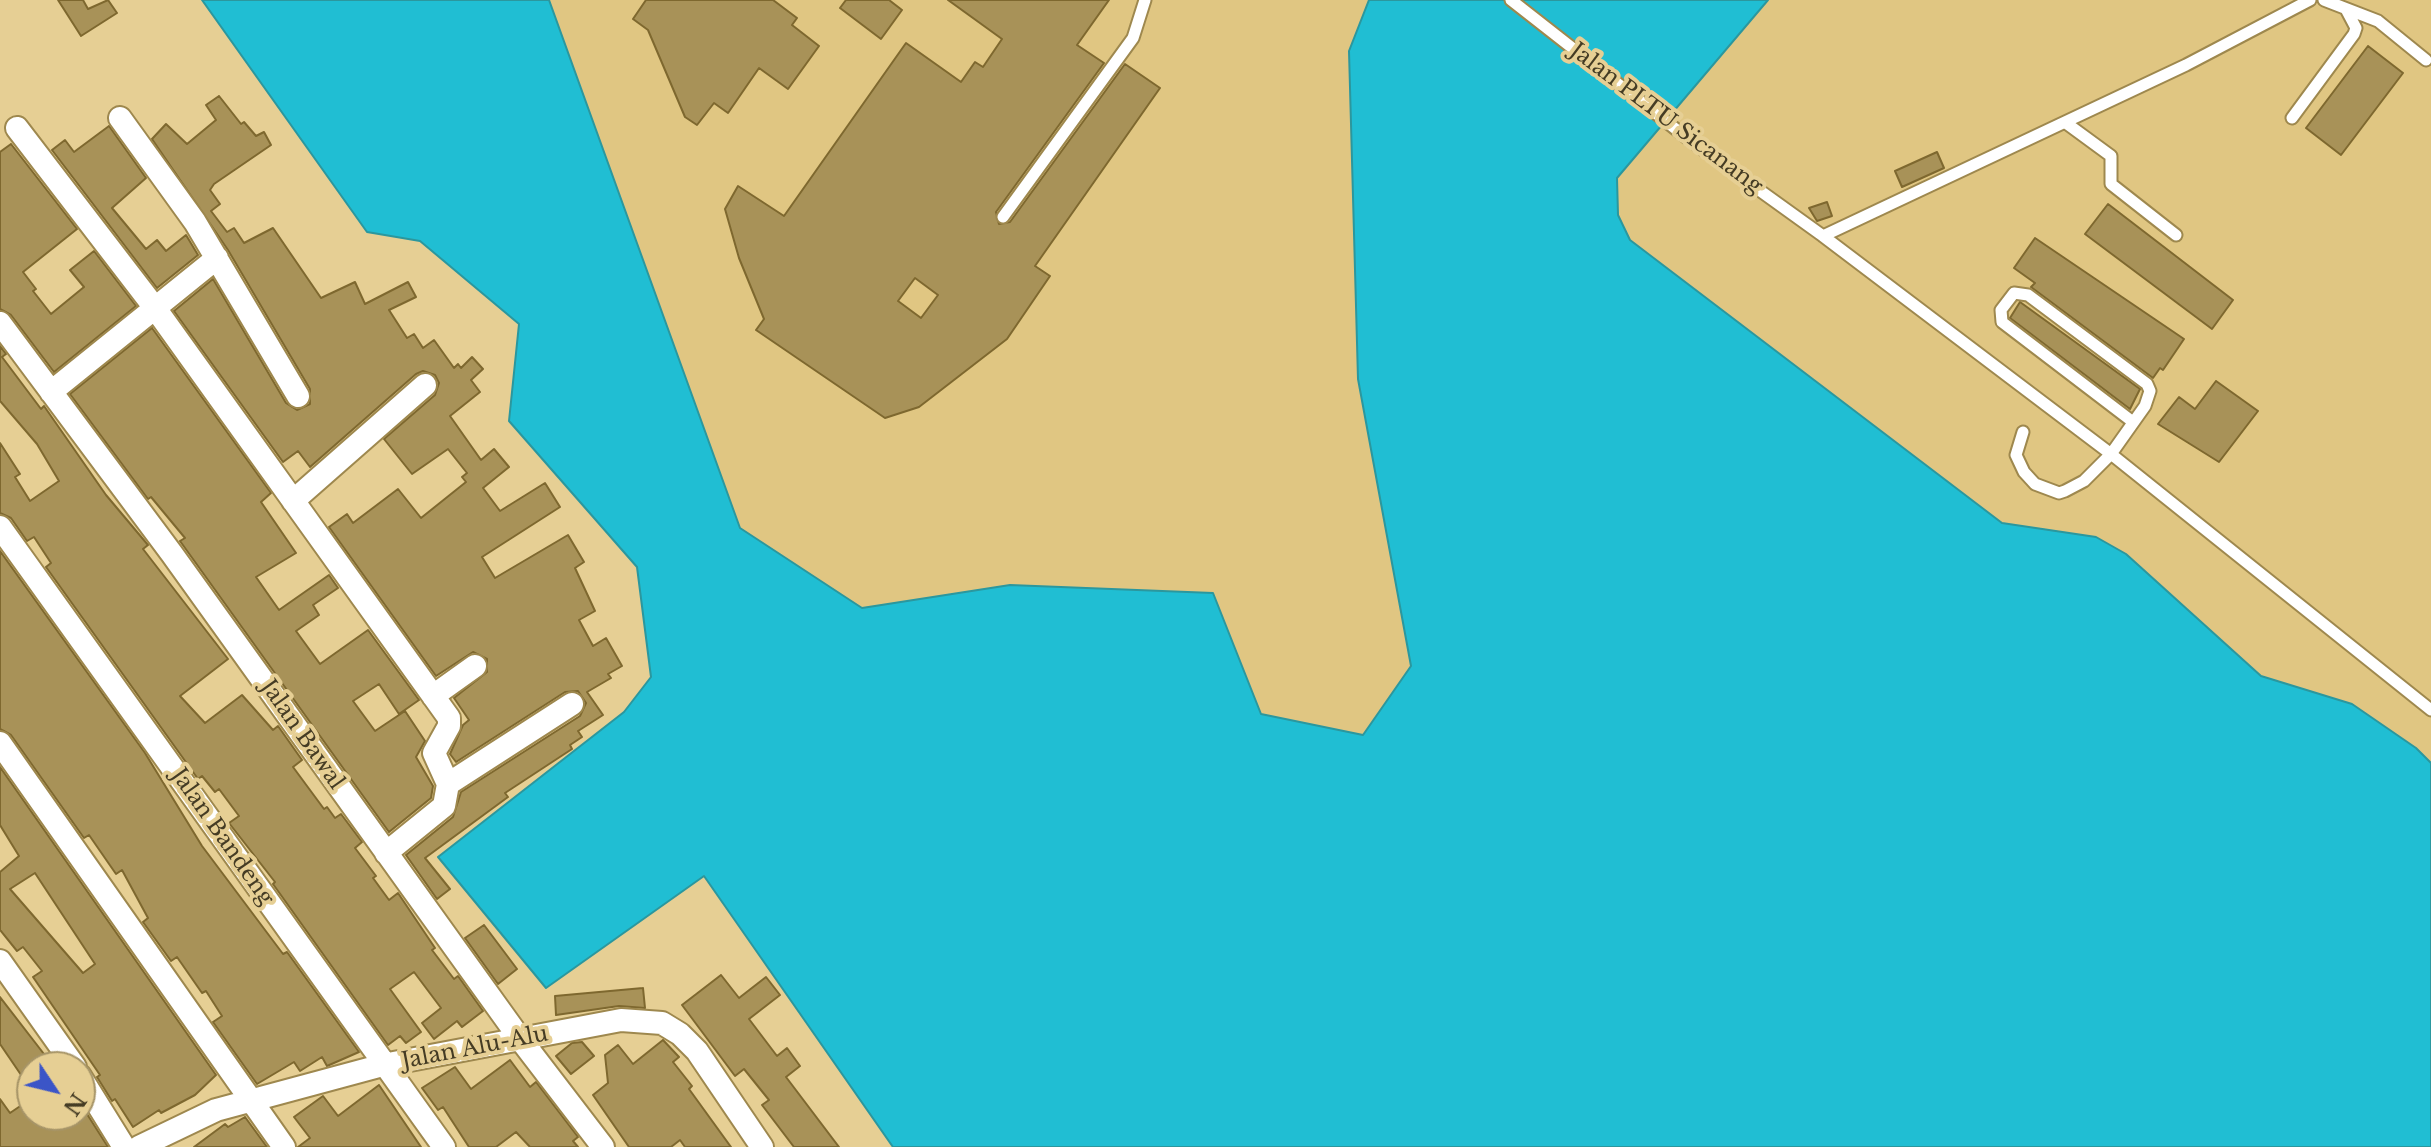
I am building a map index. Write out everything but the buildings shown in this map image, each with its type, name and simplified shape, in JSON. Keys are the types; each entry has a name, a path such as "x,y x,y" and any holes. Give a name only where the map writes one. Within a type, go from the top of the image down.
{"street":[{"path":"120,118 217,258 298,396"},
{"path":"17,128 155,308 450,722 434,753 448,784 447,798 439,813 386,853"},
{"path":"51,392 217,258"},
{"name":"Jalan Bawal","path":"0,323 172,554 521,1040 603,1147"},
{"path":"293,501 425,385"},
{"name":"Jalan Bandeng","path":"0,527 444,1147"},
{"path":"433,696 475,666"},
{"path":"448,784 572,704"},
{"path":"0,743 284,1147"},
{"path":"0,961 64,1051"},
{"name":"Jalan Alu-Alu","path":"139,1147 190,1120 383,1065 621,1020 662,1023 697,1051 762,1147"},
{"path":"96,1102 124,1147"}],"lane":[{"path":"1003,217 1133,38 1145,0"},
{"name":"Jalan PLTU Sicanang","path":"1511,0 1691,141 1823,236 2111,454 2431,710"},
{"path":"1823,236 2186,65 2310,0"},
{"path":"2324,0 2378,21 2426,60"},
{"path":"2292,118 2354,34 2356,28 2347,11"},
{"path":"2066,123 2111,156 2111,184 2176,235"},
{"path":"2023,432 2016,455 2024,472 2035,484 2059,493 2084,481 2111,454 2133,422 2150,391 2147,384 2028,295 2014,293 2001,310 2002,322 2010,331 2133,422"}],"shaded area":[{"path":"465,0 1420,0 1455,676 1367,792 849,640 683,505"},
{"path":"1768,0 2431,0 2431,763 2416,748 2261,676 2235,655 2028,529 2002,523 1630,241 1618,215 1617,178"}],"water":[{"path":"202,0 549,0 740,528 862,608 1010,585 1213,593 1261,714 1363,735 1411,666 1358,379 1349,51 1369,0 1768,0 1617,178 1618,215 1630,240 2002,523 2096,537 2126,554 2261,676 2352,704 2416,748 2431,763 2431,1147 893,1147 704,876 546,988 438,857 624,712 651,677 637,567 509,421 519,324 420,241 367,232"}]}
